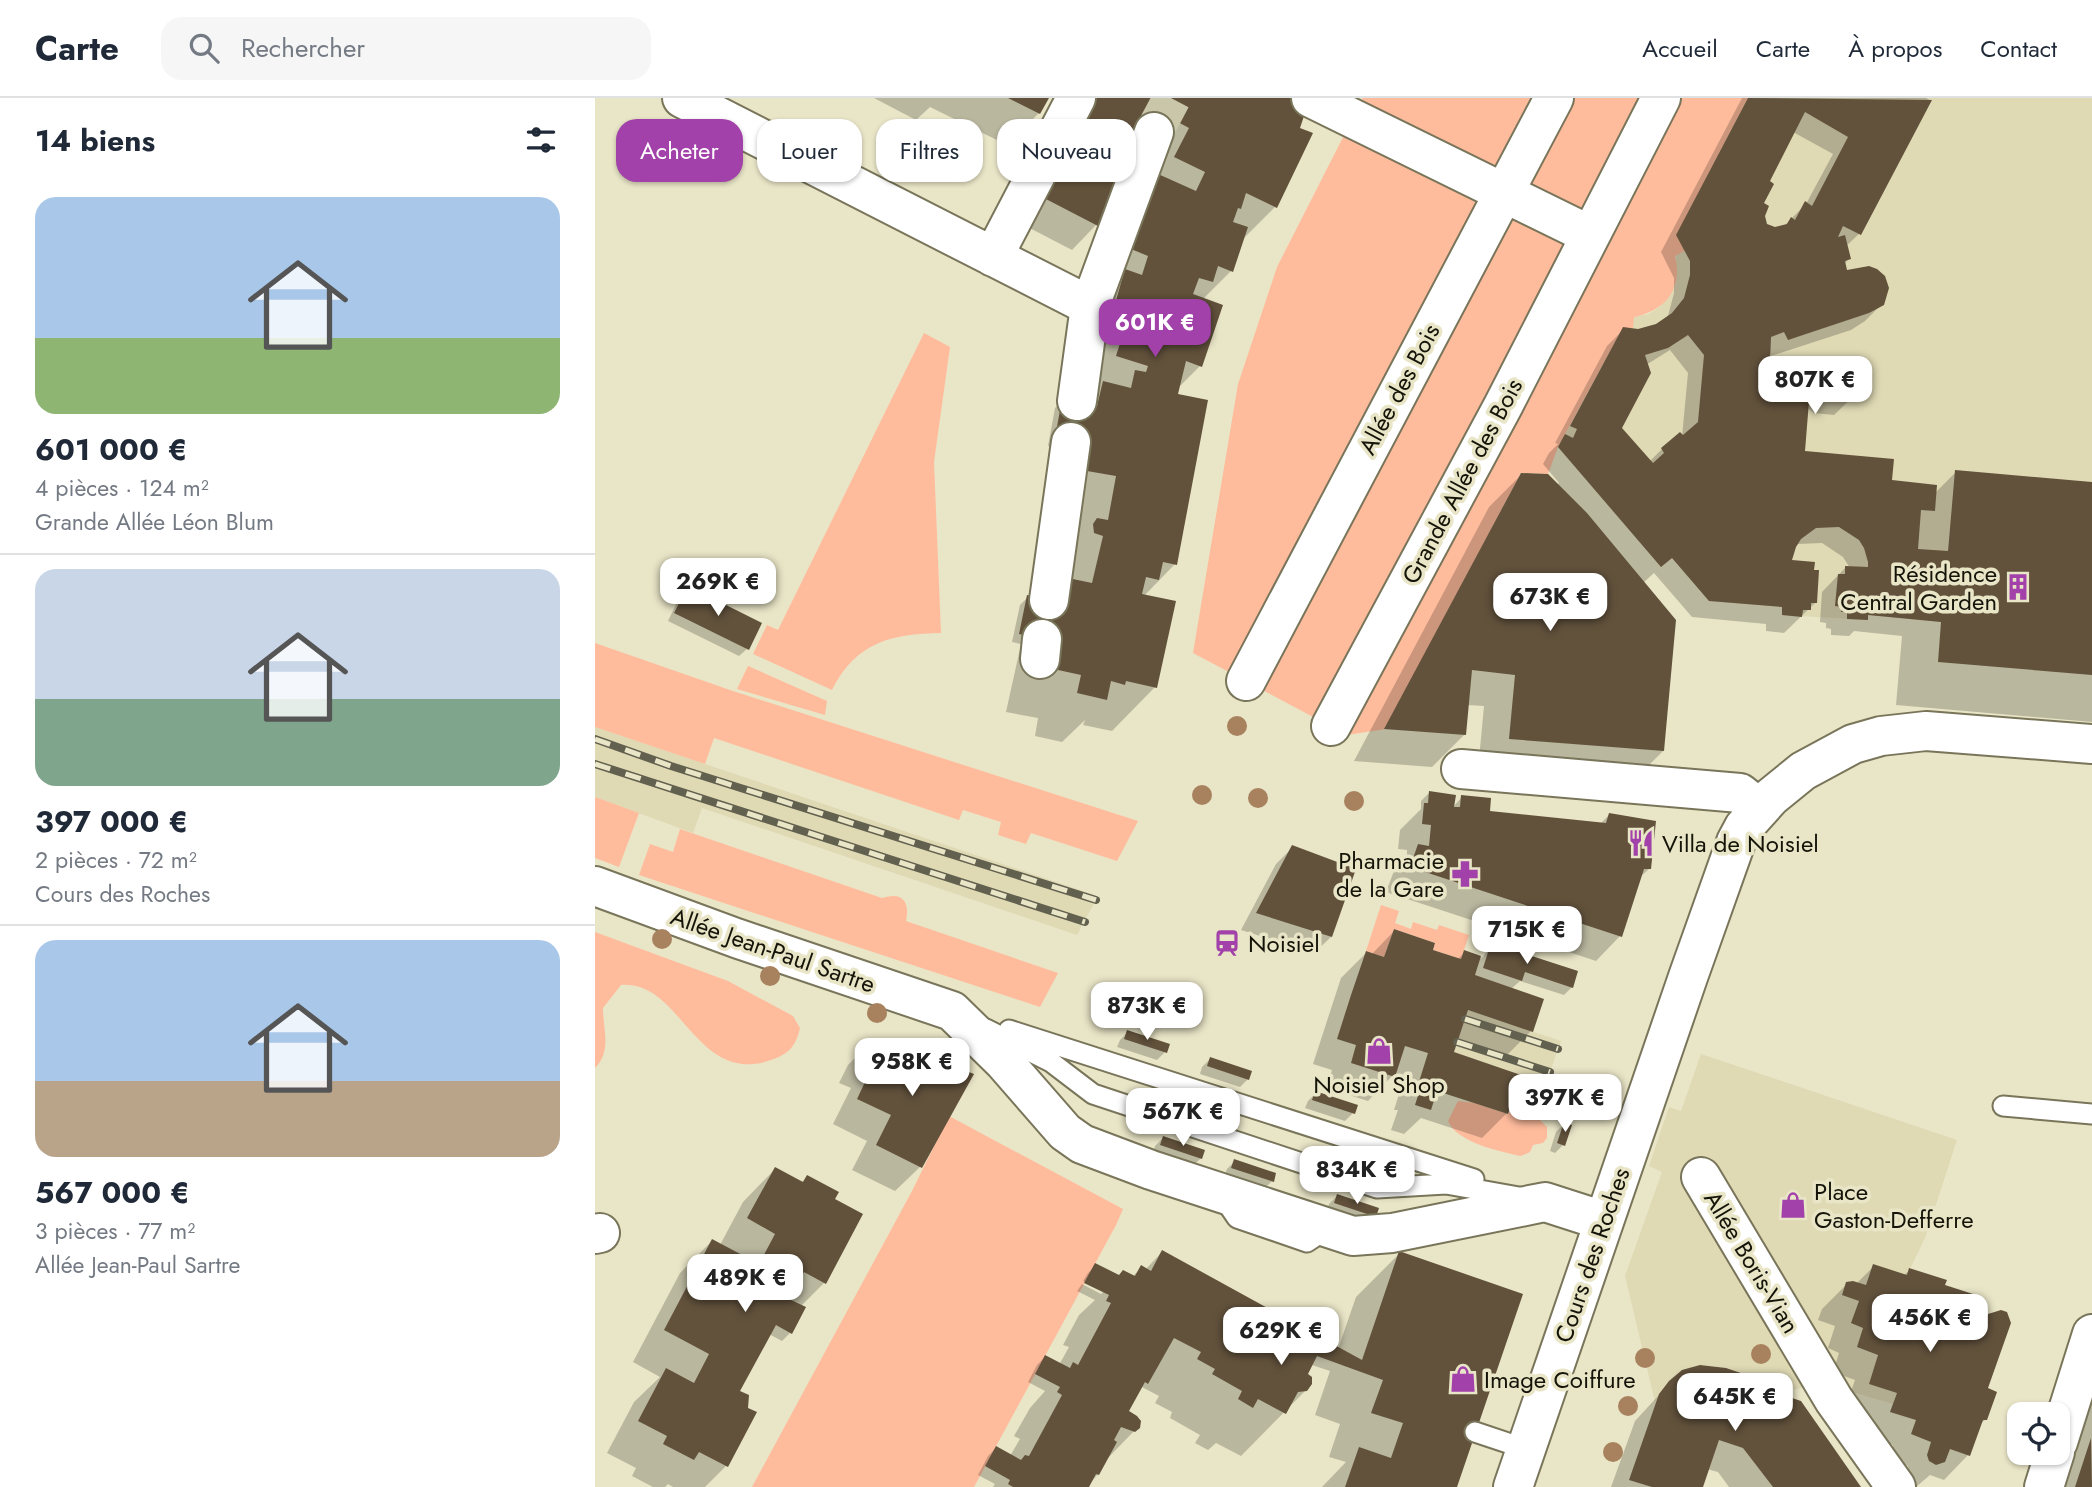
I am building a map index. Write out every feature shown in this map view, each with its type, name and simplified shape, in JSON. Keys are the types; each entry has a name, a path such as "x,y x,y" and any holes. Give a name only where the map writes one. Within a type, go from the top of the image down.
{"street":[{"path":"682,98 1090,306"},
{"path":"993,257 1076,98"},
{"path":"1311,98 1590,234"},
{"name":"Allée des Bois","path":"1246,681 1554,98"},
{"name":"Grande Allée des Bois","path":"1331,726 1503,406 1661,98"},
{"path":"1077,401 1090,306 1154,132"},
{"path":"1049,600 1071,442"},
{"name":"Cours des Roches","path":"1513,1487 1728,863 1744,827 1803,771 1853,744 1881,736 1926,731 2092,744"},
{"path":"1461,769 1740,793 1760,809"},
{"name":"Allée Jean-Paul Sartre","path":"595,886 736,938 952,1011 1004,1062 1065,1132 1082,1144 1219,1192 1353,1236 1375,1236 1545,1202 1604,1221"},
{"name":"Allée Boris-Vian","path":"1701,1177 1834,1400 1896,1487"},
{"path":"2070,1405 2092,1334"},
{"path":"2044,1487 2051,1465"}],"lane":[{"name":"Allée Jean-Paul Sartre","path":"952,1011 1545,1202"},
{"path":"952,1011 1051,1062 1093,1094 1377,1188 1446,1185 1545,1202"},
{"path":"2003,1105 2092,1114"},
{"path":"1475,1432 1526,1449"}],"shaded area":[{"path":"1363,98 1748,98 1677,234 1686,250 1675,256 1676,278 1669,296 1655,309 1634,317 1633,328 1623,328 1558,447 1548,474 1521,473 1386,729 1347,735 1193,653 1238,384 1277,267"},
{"path":"1748,98 2092,98 2092,482 1955,471 1941,622 1869,615 1868,620 1782,615 1782,607 1709,601 1672,558 1661,567 1558,447 1633,317 1649,314 1661,306 1676,284 1676,235"},
{"path":"924,333 950,347 934,462 941,633 906,636 877,644 852,661 832,690 753,654 767,625 778,630"},
{"path":"595,643 730,690 1138,821 1117,861 1031,833 1026,844 998,835 1001,822 963,810 959,820 714,738 705,764 595,727"},
{"path":"748,666 827,701 825,715 737,689"},
{"path":"595,727 1098,896 1077,935 702,808 693,833 595,797"},
{"path":"595,797 639,813 619,867 595,858"},
{"path":"680,829 882,898 900,897 907,908 906,921 1058,973 1040,1007 639,875 650,844 673,852"},
{"path":"1381,905 1399,911 1395,923 1411,929 1413,922 1437,930 1439,925 1469,935 1461,959 1433,950 1435,943 1394,929 1384,957 1366,951"},
{"path":"595,932 728,981 793,1016 800,1028 797,1039 788,1051 774,1059 747,1064 725,1059 707,1047 660,999 642,988 621,985 603,1008 605,1047 595,1068"},
{"path":"1468,1010 1561,1041 1546,1083 1454,1052"},
{"name":"Place Gaston-Defferre","path":"1701,1054 1957,1140 1925,1238 1907,1275 1873,1264 1866,1285 1846,1282 1842,1294 1859,1301 1852,1323 1863,1328 1857,1347 1878,1355 1869,1384 1897,1393 1893,1404 1825,1384 1791,1390 1726,1368 1700,1365 1678,1373 1663,1388 1655,1402 1625,1276 1662,1172 1649,1166 1669,1107 1681,1111"},
{"path":"1458,1101 1508,1114 1513,1109 1537,1117 1547,1127 1547,1138 1543,1143 1533,1145 1530,1152 1521,1156 1480,1145 1460,1135 1448,1121"},
{"path":"949,1116 1123,1209 1116,1225 974,1487 752,1487 912,1191"}],"building":[{"path":"1008,98 1049,98 1040,114"},
{"path":"1095,98 1296,98 1307,107 1300,128 1313,133 1277,208 1246,193 1233,222 1248,227 1233,272 1218,266 1213,282 1199,278 1193,294 1223,305 1202,367 1186,361 1178,394 1208,400 1177,565 1163,562 1159,580 1146,577 1142,594 1176,601 1157,688 1126,681 1125,685 1111,681 1107,700 1077,693 1081,675 1049,668 1054,642 1019,634 1027,595 1063,603 1068,578 1092,583 1103,536 1094,533 1093,524 1097,518 1108,520 1116,476 1087,471 1091,447 1055,438 1062,399 1097,406 1103,381 1131,388 1135,370 1146,372 1148,366 1116,356 1121,340 1106,335 1125,269 1142,275 1148,256 1131,249 1158,174 1196,191 1205,172 1174,157 1189,128 1176,121 1169,140 1145,128 1136,147 1136,119 1084,119"},
{"path":"1748,98 1932,100 1861,235 1843,226 1838,237 1845,235 1851,259 1845,261 1847,270 1869,266 1885,276 1889,288 1884,305 1869,313 1788,340 1784,332 1771,337 1770,362 1812,365 1812,369 1821,371 1832,359 1853,361 1865,371 1862,391 1853,399 1831,397 1820,389 1810,389 1805,451 1894,459 1892,480 1937,485 1935,511 1921,510 1918,549 1948,551 1955,470 2092,482 2092,675 1938,662 1941,622 1868,615 1868,620 1847,619 1847,612 1841,612 1842,607 1835,606 1838,574 1845,574 1845,566 1868,567 1868,562 1859,540 1839,527 1816,528 1801,539 1796,547 1792,560 1815,562 1814,570 1819,570 1817,603 1811,603 1811,610 1803,610 1802,617 1782,615 1782,607 1709,601 1672,558 1661,567 1558,447 1565,434 1573,438 1577,429 1570,426 1623,327 1638,329 1656,324 1672,313 1684,298 1690,275 1690,261 1676,235","holes":["1805,112 1848,137 1812,206 1805,201 1795,220 1791,217 1787,224 1775,227 1767,224 1765,216 1769,206 1764,203 1774,184 1770,181","1688,335 1704,355 1698,422 1683,435 1680,432 1661,448 1664,453 1653,463 1622,428 1651,373 1645,355 1668,348"]},
{"path":"1052,182 1119,182 1098,226 1044,198"},
{"path":"1521,473 1548,474 1587,513 1676,620 1664,751 1509,739 1515,675 1472,670 1466,735 1384,729"},
{"path":"688,586 762,623 749,650 674,613"},
{"path":"1429,791 1456,795 1454,807 1460,807 1461,795 1491,798 1490,811 1606,823 1609,813 1656,821 1651,869 1644,869 1622,937 1410,867 1418,844 1429,846 1431,825 1422,824 1424,803 1428,803"},
{"path":"1292,845 1356,869 1332,937 1256,913"},
{"path":"1394,929 1435,943 1433,950 1461,959 1464,950 1481,956 1475,975 1544,999 1533,1032 1468,1010 1454,1052 1521,1075 1508,1114 1437,1091 1431,1110 1415,1105 1428,1053 1405,1046 1395,1077 1351,1063 1356,1045 1337,1039 1351,995 1366,951 1384,957"},
{"path":"1491,943 1578,971 1573,988 1525,972 1522,981 1483,968"},
{"path":"1127,1030 1170,1044 1167,1053 1124,1039"},
{"path":"872,1038 912,1054 914,1050 974,1074 922,1168 876,1145 891,1115 857,1099 874,1063 863,1058"},
{"path":"1210,1057 1252,1071 1249,1080 1207,1066"},
{"path":"1315,1091 1358,1105 1355,1114 1312,1100"},
{"path":"1564,1122 1572,1125 1565,1146 1557,1143"},
{"path":"1163,1136 1205,1150 1202,1159 1160,1145"},
{"path":"1234,1159 1276,1173 1274,1182 1231,1168"},
{"path":"775,1167 803,1182 807,1175 839,1192 835,1199 863,1214 826,1284 804,1272 789,1299 806,1307 792,1334 776,1325 740,1391 749,1395 748,1408 757,1412 728,1467 699,1452 694,1460 663,1444 667,1436 638,1421 666,1368 694,1383 709,1354 664,1330 712,1239 759,1264 775,1234 747,1218"},
{"path":"1337,1194 1379,1208 1376,1217 1334,1203"},
{"path":"1162,1250 1362,1360 1399,1251 1523,1294 1457,1487 1345,1487 1359,1447 1391,1458 1403,1423 1371,1413 1383,1380 1317,1356 1308,1374 1312,1377 1312,1384 1307,1391 1298,1392 1286,1414 1258,1399 1253,1408 1238,1399 1242,1391 1212,1374 1215,1369 1197,1359 1201,1352 1174,1338 1129,1411 1141,1421 1140,1428 1135,1432 1121,1427 1114,1440 1117,1442 1099,1475 1096,1474 1089,1487 1013,1487 1008,1484 1010,1480 985,1466 996,1446 1021,1460 1025,1455 1029,1456 1062,1395 1057,1392 1060,1387 1035,1374 1045,1355 1070,1368 1073,1362 1078,1365 1111,1303 1106,1301 1109,1295 1084,1283 1095,1263 1119,1275 1123,1270 1135,1276 1141,1265 1151,1271"},
{"path":"1873,1264 1907,1275 1909,1268 1947,1280 1945,1285 1976,1295 1968,1321 1984,1326 1988,1314 2001,1310 2007,1312 2011,1323 1988,1388 1997,1392 1970,1456 1950,1449 1945,1462 1936,1465 1929,1461 1927,1455 1931,1442 1911,1434 1916,1420 1890,1412 1897,1393 1869,1384 1878,1355 1857,1347 1863,1328 1851,1323 1859,1301 1842,1295 1846,1282 1866,1285"},
{"path":"1700,1365 1726,1368 1791,1390 1789,1397 1801,1401 1861,1487 1773,1487 1743,1448 1719,1440 1703,1487 1652,1487 1629,1480 1659,1394 1682,1370"},
{"path":"2091,1438 2092,1487 2075,1487"}],"tunnel":[{"path":"1154,132 1172,98"}],"railway":[{"path":"595,739 671,766 1096,900"},
{"path":"595,764 1085,922"},
{"path":"1465,1019 1558,1049"},
{"path":"1457,1042 1550,1072"}],"place":[{"name":"Résidence Central Garden","path":"2018,587"},
{"name":"Villa de Noisiel","path":"1641,843"},
{"name":"Pharmacie de la Gare","path":"1465,874"},
{"name":"Noisiel","path":"1227,943"},
{"name":"Noisiel Shop","path":"1379,1051"},
{"name":"Place Gaston-Defferre","path":"1793,1205"},
{"name":"Image Coiffure","path":"1463,1379"}]}
